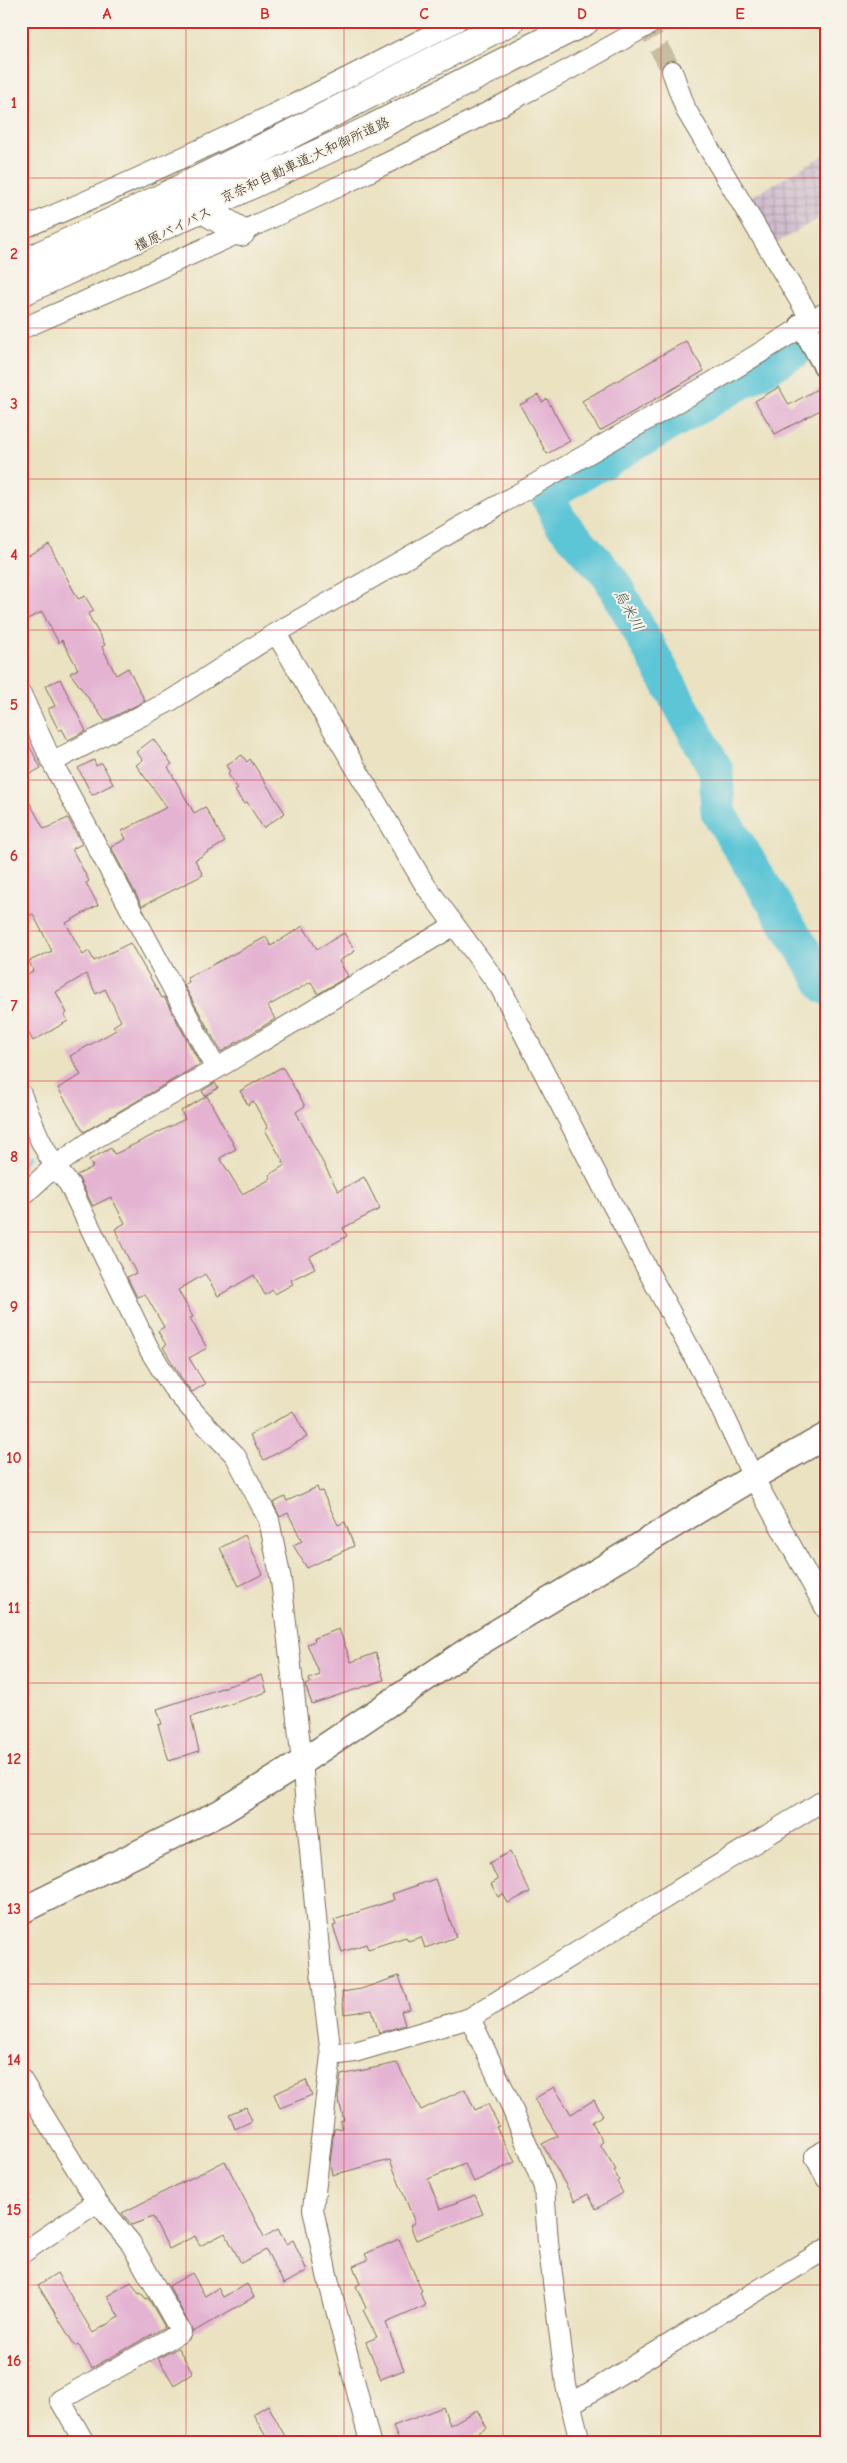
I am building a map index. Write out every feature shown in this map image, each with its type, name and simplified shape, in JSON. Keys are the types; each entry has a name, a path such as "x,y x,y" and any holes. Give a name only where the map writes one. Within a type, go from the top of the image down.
{"highway":[{"path":"21,255 95,222 349,97 494,21"},
{"name":"京奈和自動車道;大和御所道路","path":"21,264 100,228 358,100 510,21"},
{"name":"京奈和自動車道;大和御所道路","path":"21,292 372,129 585,21"},
{"name":"橿原バイパス","path":"21,299 114,258 592,21"},
{"path":"208,212 241,232"}],"street":[{"path":"21,229 74,207 245,128 457,21"},
{"path":"21,328 241,232 460,126 601,52 655,21"},
{"path":"672,71 686,110 814,319 826,365"},
{"path":"52,762 170,701 276,633 711,383 814,319"},
{"path":"276,633 425,885 453,926 500,987 604,1189 713,1392 753,1477 826,1609"},
{"path":"21,694 52,762 216,1069"},
{"path":"21,1197 54,1167 94,1139 216,1069 453,926"},
{"path":"21,1094 38,1139 54,1167 69,1184 149,1349 173,1388 235,1455 268,1520 281,1580 302,1762 320,1972 331,2055 313,2208 327,2275 370,2442"},
{"path":"21,1911 220,1812 302,1762 474,1646 753,1477 826,1436"},
{"path":"331,2055 355,2052 470,2018 826,1799"},
{"path":"470,2018 509,2101 544,2187 549,2251 570,2404 580,2442"},
{"path":"21,2079 97,2202 130,2242 181,2332 60,2400 84,2442"},
{"path":"826,2150 815,2156 826,2178"},
{"path":"21,2254 97,2202"},
{"path":"570,2404 826,2249"}],"shaded area":[{"path":"826,154 826,214 773,245 746,200"}],"building":[{"path":"686,341 704,371 600,431 582,401"},
{"path":"826,384 826,407 775,434 755,401 779,387 789,405"},
{"path":"538,395 542,402 547,399 570,441 547,454 520,405"},
{"path":"49,544 78,599 85,596 94,611 88,614 105,645 102,647 116,675 128,668 145,701 105,721 70,673 78,669 62,640 59,643 42,612 21,622 21,559"},
{"path":"60,679 86,731 68,740 62,729 59,731 48,709 55,706 45,686"},
{"path":"21,730 41,768 21,779"},
{"path":"153,739 172,764 168,767 194,813 205,807 225,842 195,860 203,875 142,906 111,847 126,839 122,831 167,807 136,765 143,760 136,752"},
{"path":"242,755 247,762 250,759 285,813 263,828 247,802 244,804 235,791 238,789 228,774 230,772 226,765"},
{"path":"94,760 96,766 102,763 113,784 92,795 78,768"},
{"path":"21,787 44,829 68,818 82,844 72,849 89,881 86,883 98,905 66,923 83,955 89,951 94,961 130,943 162,998 164,997 200,1064 84,1132 58,1088 81,1075 70,1056 116,1030 113,1026 121,1021 105,989 96,994 86,974 56,992 67,1013 64,1015 68,1021 33,1041 21,1020 21,978 33,971 29,961 52,951 33,914 21,920"},
{"path":"303,926 317,949 344,933 355,951 339,961 348,976 318,994 311,982 268,1006 275,1019 221,1052 184,985 189,982 187,978 266,937 271,946"},
{"path":"283,1068 305,1106 296,1112 338,1191 364,1177 380,1209 343,1228 347,1236 309,1257 315,1268 291,1280 293,1284 275,1294 273,1290 265,1295 254,1275 218,1296 205,1274 178,1290 193,1317 190,1318 207,1348 189,1358 205,1384 192,1392 183,1381 163,1347 166,1345 158,1331 164,1327 145,1294 137,1297 127,1277 136,1273 115,1229 125,1223 111,1197 93,1206 77,1175 93,1167 89,1160 111,1148 114,1154 117,1153 185,1119 181,1111 207,1096 236,1149 220,1158 242,1194 271,1179 269,1175 285,1165 265,1130 268,1128 253,1101 248,1105 240,1091"},
{"path":"215,1083 218,1088 205,1096 202,1091"},
{"path":"293,1411 307,1437 264,1460 250,1435"},
{"path":"317,1487 319,1492 322,1491 338,1525 345,1522 354,1546 307,1568 293,1545 302,1541 288,1513 280,1517 273,1503 285,1497 287,1501"},
{"path":"245,1535 263,1574 239,1586 220,1548"},
{"path":"339,1629 351,1662 376,1653 384,1680 312,1704 305,1685 310,1683 309,1679 320,1675 307,1644 315,1641 314,1638"},
{"path":"262,1675 267,1692 191,1717 199,1751 169,1761 158,1725 162,1724 157,1709"},
{"path":"510,1852 530,1892 508,1903 503,1894 498,1897 491,1884 498,1880 489,1863"},
{"path":"435,1879 456,1937 425,1948 421,1937 408,1941 406,1937 368,1949 366,1944 342,1952 333,1926 336,1925 334,1920 394,1900 392,1894"},
{"path":"399,1976 410,2009 401,2011 405,2025 379,2033 372,2010 344,2014 342,1992 361,1989"},
{"path":"397,2063 421,2110 465,2089 475,2110 488,2104 499,2126 496,2127 515,2162 474,2182 465,2164 428,2179 440,2209 475,2195 483,2214 416,2240 410,2225 415,2223 390,2160 332,2175 330,2163 334,2129 342,2128 340,2121 344,2120 338,2098 341,2075"},
{"path":"306,2080 312,2095 280,2108 274,2094"},
{"path":"554,2087 571,2114 594,2100 603,2115 592,2122 603,2142 600,2144 616,2170 614,2171 619,2180 617,2182 623,2193 596,2209 588,2194 575,2201 542,2144 558,2136 534,2099"},
{"path":"246,2107 252,2121 235,2129 229,2114"},
{"path":"225,2161 264,2237 278,2229 286,2244 293,2240 307,2271 284,2284 266,2250 241,2263 225,2233 200,2246 195,2236 169,2249 153,2217 132,2225 122,2213"},
{"path":"399,2239 422,2291 420,2292 425,2306 386,2323 404,2370 381,2379 366,2342 377,2337 363,2310 366,2308 356,2286 360,2284 353,2266 368,2260 365,2254"},
{"path":"57,2273 93,2333 119,2317 107,2296 131,2282 139,2294 141,2293 146,2299 148,2298 165,2327 92,2368 78,2344 75,2346 38,2285"},
{"path":"192,2273 205,2296 218,2288 223,2297 247,2284 254,2297 193,2332 169,2286"},
{"path":"178,2348 193,2373 174,2385 158,2358"},
{"path":"268,2405 288,2442 269,2442 253,2414"},
{"path":"443,2407 450,2425 477,2410 487,2428 462,2442 399,2442 393,2426"}],"waterway":[{"name":"烏米川","path":"795,351 547,494 560,521 610,577 716,770 718,812 826,987"},
{"path":"21,1165 27,1156"}],"tunnel":[{"path":"644,21 672,71"}]}
